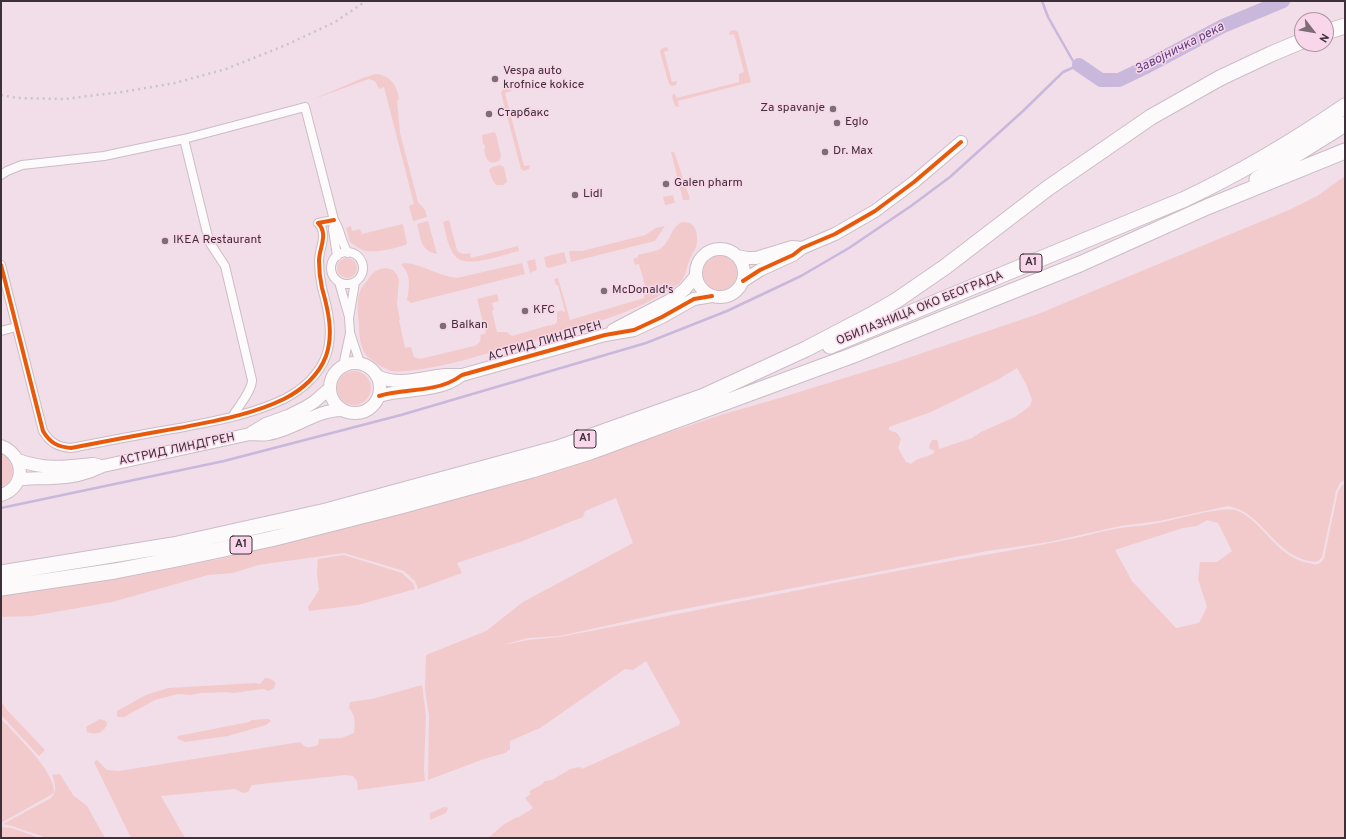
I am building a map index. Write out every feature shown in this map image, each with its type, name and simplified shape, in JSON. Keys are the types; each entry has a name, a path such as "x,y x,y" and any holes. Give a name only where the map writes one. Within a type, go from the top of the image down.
{"highway":[{"path":"1334,29 1345,26"},
{"path":"704,396 806,349 897,300 945,267 1048,188 1158,113 1220,78 1294,44"},
{"name":"ОБИЛАЗНИЦА ОКО БЕОГРАДА","path":"704,396 861,334 1185,199 1226,180 1267,156 1345,106"},
{"name":"A1","path":"1,588 115,571 271,538 401,506 532,470 583,454 851,356 1080,264 1207,207 1294,157 1345,124"},
{"path":"1207,207 1345,151"},
{"name":"A1","path":"1,573 173,545 326,511 558,448 704,396"}],"street":[{"path":"1,175 22,165 104,156 184,139 305,107 334,220 339,228 342,242 348,253"},
{"path":"184,139 210,244 225,266 252,380 252,384 247,394 232,417"},
{"path":"802,248 792,247 756,258 737,256 728,250 723,249 707,252 697,265 696,276 699,286 707,294 712,296 722,297 733,294 743,281 756,272 770,264 793,256 802,248 835,234 875,211 914,182 961,142"},
{"path":"334,220 333,230 337,256"},
{"path":"1,265 43,431 47,438 54,444 71,448 232,417 284,399 313,378 326,355 330,334 330,315 320,278 319,260 323,236 322,229 318,224 334,220"},
{"path":"348,253 358,257 362,264 362,273 358,280 347,284 339,282 333,277 331,269 333,261 337,256 348,253"},
{"path":"737,256 743,265 743,281"},
{"name":"АСТРИД ЛИНДГРЕН","path":"604,335 674,298 685,289 696,276"},
{"path":"339,282 349,318 350,333 360,363"},
{"path":"349,318 355,282"},
{"name":"АСТРИД ЛИНДГРЕН","path":"379,396 448,383 462,375 604,335 634,330 662,317 694,299 712,296"},
{"path":"1,331 16,327"},
{"path":"343,366 350,333"},
{"path":"348,363 360,363 370,367 377,376 380,382 379,396 372,407 361,413 348,413 342,410 332,399 329,389 330,382 337,370 343,366 348,363"},
{"name":"АСТРИД ЛИНДГРЕН","path":"377,376 394,381 416,380 444,375 462,375"},
{"name":"АСТРИД ЛИНДГРЕН","path":"250,434 266,424 288,416 306,407 329,389"},
{"name":"АСТРИД ЛИНДГРЕН","path":"18,480 29,478 70,477 90,472 103,466 250,434 268,434 324,412 342,410"},
{"name":"АСТРИД ЛИНДГРЕН","path":"1,446 11,451 18,460 45,468 64,468 93,464 103,466"},
{"path":"1,495 12,488 18,480 20,467 18,460"}],"shaded area":[{"path":"735,30 738,32 751,82 678,101 679,107 675,106 672,97 674,93 677,98 739,82 739,74 744,72 734,34 729,35 730,31"},
{"path":"666,47 669,50 664,52 672,82 677,81 676,85 672,86 669,84 660,52 661,49"},
{"path":"376,74 389,79 397,90 399,100 397,100 400,133 418,202 425,210 427,217 413,221 409,206 414,204 384,87 379,89 375,81 369,79 311,100"},
{"path":"508,88 512,91 505,93 524,166 530,165 529,169 524,171 521,169 501,93 503,89"},
{"path":"494,132 496,134 501,156 499,161 490,162 486,158 484,149 485,145 483,144 482,135"},
{"path":"671,152 674,152 675,154 690,199 688,200 683,200"},
{"path":"500,165 504,167 507,182 503,185 496,185 489,170 492,167"},
{"path":"1345,176 1345,480 1340,483 1336,491 1322,557 1318,561 1309,561 1291,554 1247,514 1228,506 1159,521 1120,526 1049,542 987,551 668,612 560,636 528,638 503,645 528,640 560,637 900,570 1061,541 1115,529 1155,524 1211,511 1238,511 1256,523 1278,547 1287,554 1311,564 1317,564 1324,558 1338,492 1342,485 1345,484 1345,838 488,838 503,825 533,808 525,798 531,794 529,792 542,785 545,781 552,780 570,769 580,767 582,769 679,725 680,722 646,661 633,670 625,669 540,728 510,741 510,749 505,753 484,759 428,780 429,715 425,690 426,655 486,631 523,602 633,543 616,498 585,511 583,517 520,542 457,563 462,573 418,589 415,581 404,571 344,553 258,565 233,573 208,575 112,602 32,616 1,617 1,596 128,577 220,559 402,514 574,464 724,414 893,363 1038,314 1291,209 1317,196","holes":["1017,368 1026,384 1032,400 1030,406 1015,417 981,432 972,438 939,449 937,440 932,440 929,446 930,449 934,450 934,453 918,459 911,464 906,462 898,448 901,439 897,433 889,430 889,427 931,412 997,380","1207,520 1218,523 1232,551 1217,562 1200,562 1198,579 1207,607 1199,623 1176,628 1132,581 1115,550 1183,528 1197,526"]},
{"path":"673,195 675,203 665,205 663,197"},
{"path":"449,220 457,250 465,254 470,253 471,258 518,246 519,251 486,260 469,262 461,260 453,254 448,241 443,222"},
{"path":"428,221 437,254 427,250 422,243 417,224"},
{"path":"683,222 692,224 696,230 697,237 697,244 685,275 679,284 644,304 586,326 562,333 452,363 415,370 388,370 366,355 362,348 359,332 359,293 369,277 383,268 387,268 395,272 397,275 399,280 397,304 405,348 411,347 414,357 420,359 474,346 479,343 481,339 480,335 486,333 477,299 497,294 499,301 492,303 494,310 492,311 497,332 506,332 512,336 550,325 551,326 557,322 557,312 562,310 563,312 565,311 558,285 556,285 554,279 558,278 570,320 644,298 644,295 647,293 639,264 635,265 633,259 638,257 638,255 660,249 667,242 676,226"},
{"path":"403,224 407,244 381,251 364,250 350,242 346,228 351,226 352,231 360,229 362,234"},
{"path":"665,226 655,241 571,262 569,251 582,251 645,235 656,228"},
{"path":"564,252 567,263 549,268 546,267 544,257"},
{"path":"717,256 723,256 727,257 734,263 737,273 736,280 730,287 723,290 717,290 713,289 706,283 703,276 703,270 704,266 710,259"},
{"path":"347,258 354,261 357,268 354,275 347,278 340,275 337,268 340,261"},
{"path":"535,259 537,270 530,273 527,261"},
{"path":"404,263 418,265 443,275 457,278 522,263 525,274 411,303 407,300 409,281 407,273 401,265"},
{"path":"351,371 357,371 361,372 368,378 371,388 370,395 364,402 357,405 351,405 347,404 340,398 337,391 337,385 338,381 344,374"},
{"path":"1,454 10,461 13,470 10,480 1,487"},
{"path":"344,555 402,573 413,583 415,589 358,605 309,611 308,607 319,590 317,574 318,559"},
{"path":"265,678 271,679 276,683 274,688 269,691 263,689 233,693 200,693 191,695 178,694 155,700 124,717 118,717 117,715 117,711 146,695 168,688 255,683 260,684"},
{"path":"422,685 426,716 425,781 358,790 357,781 353,776 346,775 252,785 248,792 243,793 235,789 161,796 185,838 131,838 94,762 97,760 107,770 119,771 300,742 306,747 312,747 318,745 319,739 341,738 354,733 355,726 353,714 349,708 350,702 372,699"},
{"path":"1,701 7,710 45,750 39,756 1,715"},
{"path":"1,719 42,764 53,784 54,793 1,823"},
{"path":"100,719 106,721 107,724 101,732 87,732 86,727"},
{"path":"269,719 271,721 266,725 228,736 185,742 177,737 249,722 252,720"},
{"path":"60,774 73,795 87,806 105,838 47,838 3,824 51,798 55,793 55,784 52,775"},
{"path":"444,807 448,808 446,813 430,820 430,813"},
{"path":"1,827 11,828 40,838 1,838"}],"waterway":[{"path":"1042,1 1048,17 1073,61 1078,65"},
{"name":"Завојничка река","path":"1079,65 1101,80 1119,80 1223,26 1283,1"},
{"path":"1,508 224,461 401,415 646,343 727,311 801,276 849,248 911,206 950,177 1023,111 1063,72 1079,65"}],"railway":[{"path":"1,95 17,98 64,99 122,92 175,83 226,69 286,45 335,22 366,1"}],"cycle path":[{"path":"743,281 760,270 793,255 802,248 835,234 875,211 914,182 961,142"},
{"path":"1,265 43,431 48,439 55,444 62,447 71,448 232,417 271,405 284,399 309,381 323,363 330,339 329,322 319,268 319,256 323,241 323,232 318,223 334,220"},
{"path":"379,396 440,386 462,375 605,335 634,330 662,317 694,299 712,296"}],"place":[{"name":"Vespa auto krofnice kokice","path":"495,79"},
{"name":"Za spavanje","path":"833,109"},
{"name":"Старбакс","path":"489,114"},
{"name":"Eglo","path":"837,123"},
{"name":"Dr. Max","path":"825,152"},
{"name":"Galen pharm","path":"666,184"},
{"name":"Lidl","path":"575,195"},
{"name":"IKEA Restaurant","path":"165,241"},
{"name":"McDonald's","path":"604,291"},
{"name":"KFC","path":"525,311"},
{"name":"Balkan","path":"443,326"}]}
